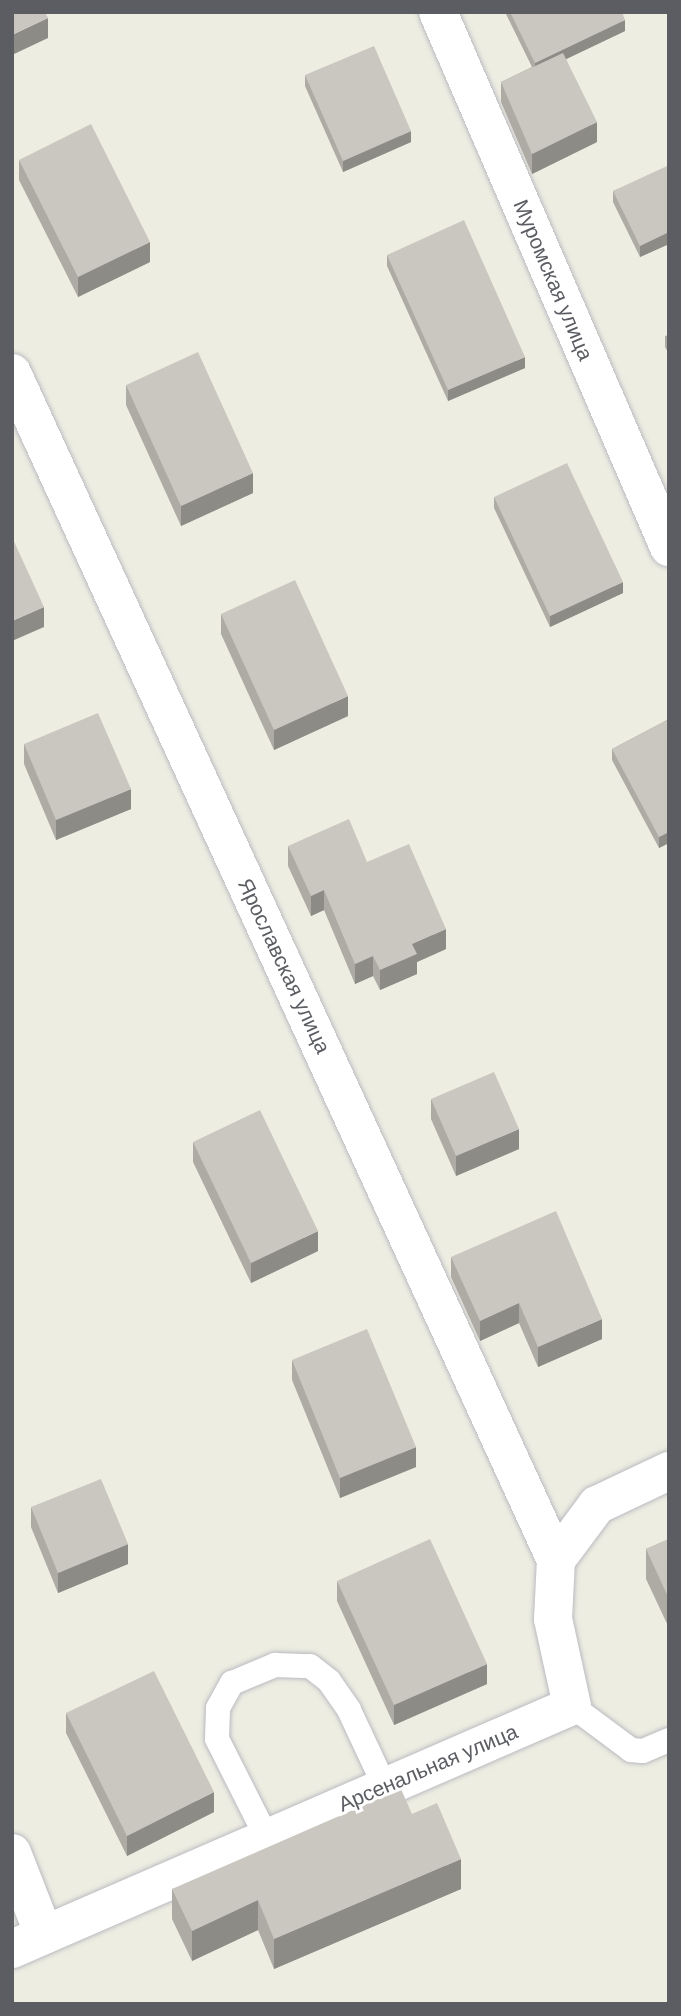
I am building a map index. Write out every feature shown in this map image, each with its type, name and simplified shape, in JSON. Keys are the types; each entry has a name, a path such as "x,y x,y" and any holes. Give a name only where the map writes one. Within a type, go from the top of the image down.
{"street":[{"name":"Муромская улица","path":"438,12 669,547"},
{"name":"Ярославская улица","path":"12,373 556,1560"},
{"path":"572,1706 553,1619 556,1560 597,1505 669,1471"},
{"name":"Арсенальная улица","path":"28,1942 572,1706"},
{"path":"12,1853 28,1942"}],"lane":[{"path":"267,1838 217,1740 218,1708 232,1683 275,1665 310,1666 329,1681 349,1710 384,1787"},
{"path":"572,1706 631,1750 643,1751 669,1740"}],"building":[{"path":"12,12 45,12 48,18 12,35"},
{"path":"510,12 622,12 625,20 535,63"},
{"path":"374,46 411,131 343,161 305,75"},
{"path":"563,53 597,122 532,154 501,82"},
{"path":"91,124 150,242 78,277 19,160"},
{"path":"667,166 669,232 640,246 613,191"},
{"path":"464,220 525,357 448,390 387,255"},
{"path":"198,352 253,473 181,506 126,385"},
{"path":"567,463 623,582 550,616 494,497"},
{"path":"12,537 44,607 12,621"},
{"path":"295,580 348,696 274,730 221,614"},
{"path":"98,713 131,789 56,820 24,744"},
{"path":"669,719 669,832 659,837 612,749"},
{"path":"349,819 367,862 409,844 446,929 412,944 417,954 380,970 373,956 355,964 324,890 311,896 288,846"},
{"path":"494,1072 519,1129 456,1156 431,1099"},
{"path":"260,1110 318,1231 251,1263 193,1142"},
{"path":"556,1211 602,1319 538,1347 519,1303 480,1321 451,1257"},
{"path":"367,1329 416,1447 340,1478 292,1360"},
{"path":"101,1479 128,1544 58,1573 31,1507"},
{"path":"430,1539 487,1664 394,1705 337,1581"},
{"path":"669,1539 669,1599 646,1549"},
{"path":"154,1671 214,1792 127,1836 66,1713"},
{"path":"401,1789 412,1814 437,1803 461,1859 274,1939 258,1900 192,1931 172,1889"}]}
